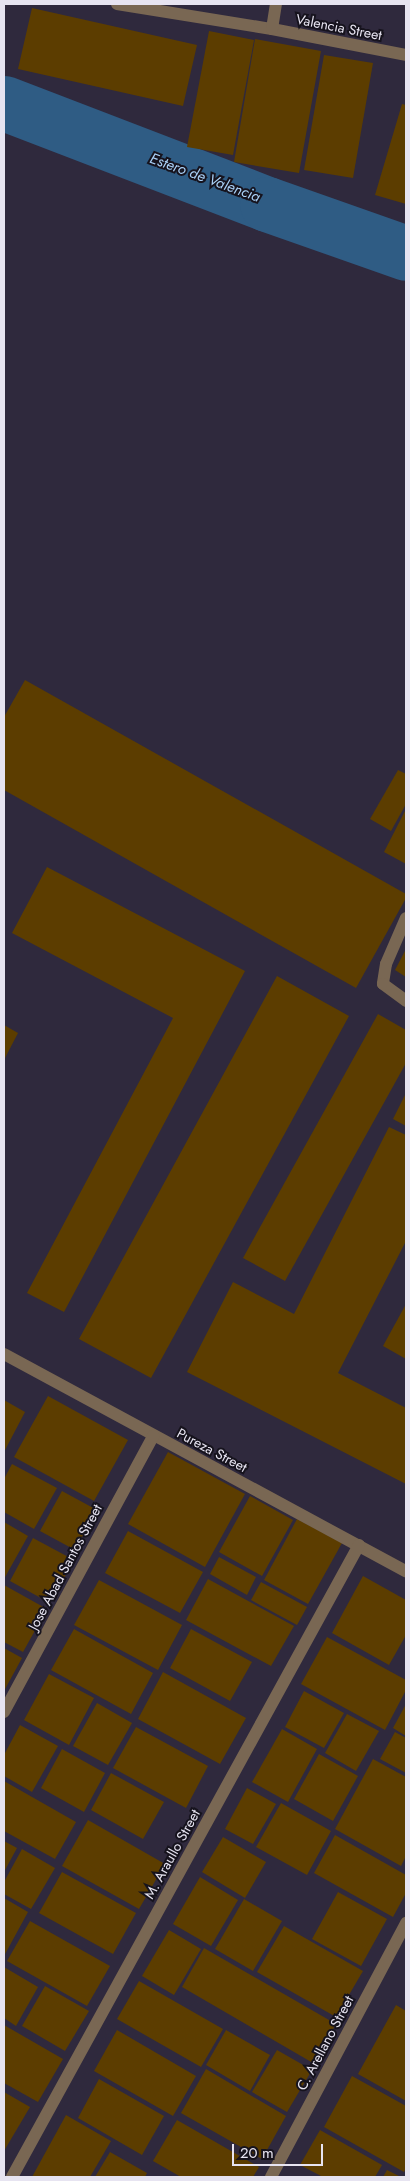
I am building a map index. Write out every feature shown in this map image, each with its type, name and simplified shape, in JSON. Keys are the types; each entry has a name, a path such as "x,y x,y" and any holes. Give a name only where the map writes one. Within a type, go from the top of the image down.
{"street":[{"name":"Valencia Street","path":"117,4 272,29 406,56"},
{"path":"272,29 276,4"},
{"path":"403,999 383,984 386,964 406,918"},
{"name":"Pureza Street","path":"4,1354 406,1571"},
{"name":"Jose Abad Santos Street","path":"4,1712 153,1436"},
{"name":"M. Araullo Street","path":"12,2177 359,1545"},
{"name":"C. Arellano Street","path":"271,2177 406,1924"}],"building":[{"path":"32,8 197,45 183,106 18,69"},
{"path":"209,31 254,40 233,155 187,147"},
{"path":"255,39 321,51 299,173 234,162"},
{"path":"324,55 373,63 353,178 304,170"},
{"path":"402,104 406,105 406,204 375,195"},
{"path":"25,680 406,894 406,898 356,988 4,790 4,717"},
{"path":"398,770 406,774 406,804 391,831 370,819"},
{"path":"406,809 406,864 384,852"},
{"path":"47,867 245,971 64,1312 27,1293 173,1018 12,933"},
{"path":"406,949 406,977 395,970"},
{"path":"277,976 349,1016 151,1378 79,1339"},
{"path":"378,1014 406,1030 406,1063 285,1281 243,1258"},
{"path":"4,1025 18,1033 4,1060"},
{"path":"406,1093 406,1126 393,1119"},
{"path":"389,1127 406,1135 406,1241 338,1373 406,1408 406,1484 187,1372 233,1282 294,1314"},
{"path":"406,1304 406,1359 383,1346"},
{"path":"48,1396 128,1440 94,1501 14,1457"},
{"path":"4,1400 25,1412 4,1452"},
{"path":"168,1452 245,1494 205,1567 128,1524"},
{"path":"12,1464 57,1488 34,1529 4,1512 4,1479"},
{"path":"62,1491 97,1510 75,1550 40,1531"},
{"path":"250,1496 293,1520 262,1576 219,1552"},
{"path":"297,1519 342,1543 308,1604 264,1580"},
{"path":"4,1522 28,1536 4,1579"},
{"path":"128,1531 203,1572 180,1613 105,1573"},
{"path":"33,1538 74,1560 50,1603 10,1581"},
{"path":"219,1557 256,1577 247,1595 210,1574"},
{"path":"363,1576 406,1600 406,1635 389,1665 332,1633"},
{"path":"208,1579 294,1626 271,1666 186,1620"},
{"path":"99,1580 182,1625 158,1670 74,1625"},
{"path":"261,1582 307,1607 297,1625 251,1600"},
{"path":"4,1585 47,1609 23,1652 4,1642"},
{"path":"74,1629 153,1673 131,1714 51,1670"},
{"path":"191,1629 252,1662 230,1701 170,1668"},
{"path":"327,1637 406,1680 406,1690 385,1730 301,1684"},
{"path":"4,1648 22,1658 4,1691"},
{"path":"163,1672 246,1718 220,1764 138,1719"},
{"path":"49,1674 94,1698 69,1745 24,1720"},
{"path":"304,1691 344,1713 324,1748 285,1727"},
{"path":"97,1703 132,1723 108,1765 73,1746"},
{"path":"406,1704 406,1736 393,1728"},
{"path":"347,1714 379,1731 356,1771 325,1753"},
{"path":"20,1725 58,1746 32,1792 4,1776 4,1755"},
{"path":"136,1727 208,1766 186,1808 113,1768"},
{"path":"282,1729 317,1749 288,1802 252,1782"},
{"path":"395,1732 406,1738 406,1773 380,1759"},
{"path":"62,1749 105,1773 84,1812 41,1788"},
{"path":"319,1754 358,1776 333,1821 294,1799"},
{"path":"373,1759 406,1777 406,1856 401,1866 335,1829"},
{"path":"111,1773 164,1802 143,1839 91,1810"},
{"path":"4,1781 76,1822 55,1859 4,1831"},
{"path":"247,1788 276,1804 253,1844 225,1829"},
{"path":"281,1803 331,1831 307,1875 256,1847"},
{"path":"88,1820 165,1864 139,1909 62,1866"},
{"path":"335,1835 406,1875 406,1893 393,1917 314,1873"},
{"path":"223,1837 266,1862 245,1898 202,1872"},
{"path":"4,1841 17,1848 4,1872"},
{"path":"22,1849 55,1868 31,1909 4,1894 4,1882"},
{"path":"62,1872 136,1913 113,1954 39,1913"},
{"path":"200,1877 238,1900 211,1946 173,1924"},
{"path":"338,1892 387,1919 361,1966 312,1939"},
{"path":"4,1898 28,1912 4,1956"},
{"path":"244,1899 282,1921 253,1971 215,1949"},
{"path":"30,1921 110,1966 87,2006 7,1961"},
{"path":"284,1926 363,1971 336,2017 257,1972"},
{"path":"169,1930 201,1949 174,1995 142,1976"},
{"path":"204,1948 336,2024 313,2063 182,1987"},
{"path":"4,1967 38,1987 16,2026 4,2018"},
{"path":"139,1981 223,2029 201,2067 117,2019"},
{"path":"45,1986 89,2011 65,2051 22,2026"},
{"path":"396,2005 406,2011 406,2101 358,2074"},
{"path":"4,2025 63,2059 38,2102 4,2083"},
{"path":"117,2030 196,2076 173,2116 94,2071"},
{"path":"226,2030 270,2055 250,2091 206,2065"},
{"path":"277,2050 312,2070 287,2112 252,2092"},
{"path":"206,2069 286,2116 262,2159 181,2113"},
{"path":"352,2076 406,2106 406,2168 404,2172 324,2127"},
{"path":"99,2079 164,2116 142,2155 78,2118"},
{"path":"4,2092 30,2107 4,2151"},
{"path":"66,2115 111,2141 90,2177 32,2177"},
{"path":"177,2120 259,2167 253,2177 181,2177 153,2161"},
{"path":"320,2130 382,2165 375,2177 323,2177 300,2165"},
{"path":"110,2152 147,2173 145,2177 95,2177"},
{"path":"387,2170 401,2177 383,2177"}],"waterway":[{"name":"Estero de Valencia","path":"4,103 267,204 406,253"}]}
